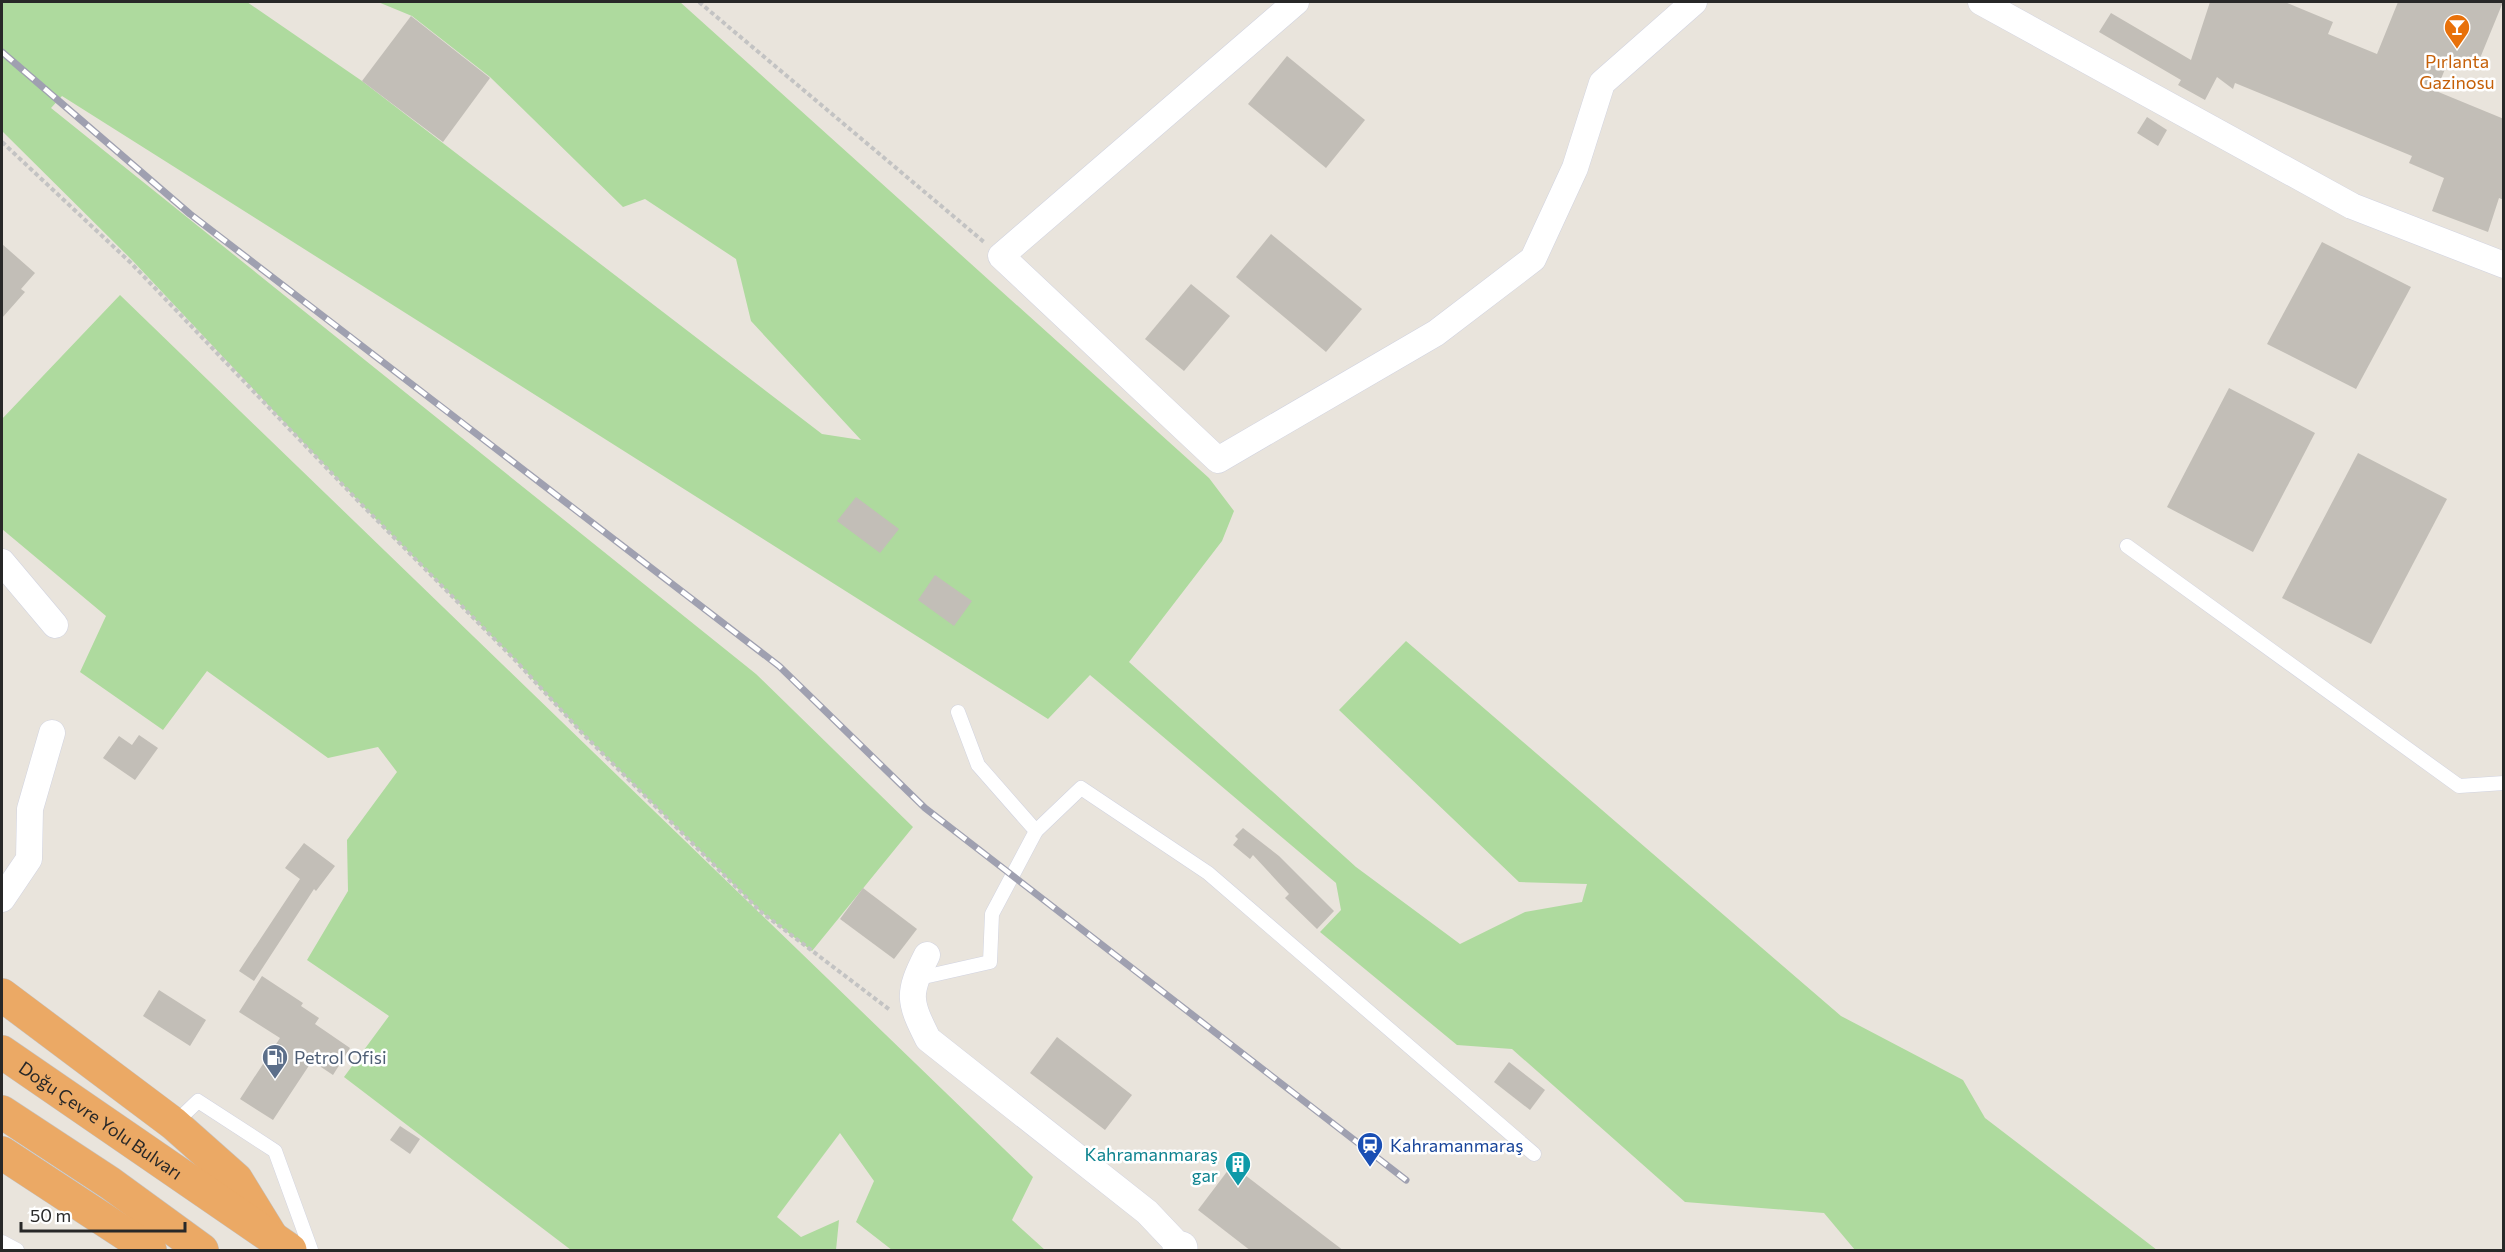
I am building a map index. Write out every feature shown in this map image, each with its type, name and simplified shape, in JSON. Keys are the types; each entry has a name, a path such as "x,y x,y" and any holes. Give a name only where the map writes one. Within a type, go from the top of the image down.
{"highway":[{"path":"2,995 174,1124 236,1179 281,1243"},
{"name":"Doğu Çevre Yolu Bulvarı","path":"2,1052 281,1243"},
{"path":"2,1112 110,1184 202,1251"},
{"path":"2,1153 150,1251"}],"street":[{"path":"1296,2 1001,256 1218,460 1436,333 1533,259 1575,168 1602,83 1694,2"},
{"path":"1981,2 2352,206 2504,265"},
{"path":"2,562 55,625"},
{"path":"2,899 29,859 30,809 52,733"},
{"path":"927,955 915,979 913,1008 928,1039 1147,1212 1181,1250"}],"lane":[{"path":"2127,546 2459,786 2504,783"},
{"path":"958,712 978,765 1036,831"},
{"path":"915,979 990,962 992,914 1036,831 1081,788 1208,873 1534,1154"},
{"path":"174,1124 198,1101 275,1151 311,1251"},
{"path":"2,1242 17,1251"}],"path":[{"path":"699,2 1001,256"},
{"path":"2,142 131,263 516,661 583,734 761,912 893,1012"}],"green space":[{"path":"2,2 247,2 362,81 822,434 861,440 751,321 736,259 645,199 623,207 490,77 412,16 378,2 680,2 1209,478 1234,511 1222,541 1129,662 1356,867 1460,944 1525,912 1582,902 1587,884 1519,882 1339,710 1406,641 1841,1016 1963,1080 1985,1118 2157,1250 1855,1250 1824,1213 1685,1202 1512,1049 1457,1045 1320,932 1341,910 1336,883 1090,675 1048,719 62,96 51,108 756,674 913,827 812,951 761,912 583,734 516,661 361,504 132,260 2,131"},
{"path":"120,295 1033,1177 1012,1220 1045,1250 892,1250 856,1222 874,1181 840,1133 777,1217 801,1237 839,1220 836,1250 571,1250 344,1077 389,1016 307,960 348,891 347,840 397,772 378,747 328,758 207,671 163,730 80,672 106,616 2,529 2,419"}],"building":[{"path":"2210,2 2285,2 2333,22 2328,34 2377,54 2398,2 2503,2 2476,68 2450,57 2436,91 2504,119 2504,200 2499,198 2488,232 2432,211 2444,178 2409,163 2412,156 2235,83 2233,89 2217,77 2205,100 2178,85 2181,80 2099,32 2111,13 2191,60"},
{"path":"411,16 490,78 443,142 362,81"},
{"path":"1287,56 1365,120 1326,168 1248,104"},
{"path":"2147,117 2167,130 2158,146 2137,133"},
{"path":"1271,234 1362,309 1326,352 1236,277"},
{"path":"2322,242 2411,287 2356,389 2267,344"},
{"path":"2,244 35,273 21,289 25,292 2,318"},
{"path":"1191,284 1230,316 1184,371 1145,339"},
{"path":"2229,388 2315,433 2253,552 2167,507"},
{"path":"2358,453 2447,499 2371,644 2282,598"},
{"path":"856,497 899,529 880,553 837,521"},
{"path":"935,575 972,601 954,626 918,600"},
{"path":"139,735 158,748 135,780 103,758 119,736 132,745"},
{"path":"1243,828 1279,856 1334,911 1317,929 1285,898 1289,894 1253,855 1250,859 1233,845 1238,839 1235,836"},
{"path":"304,843 335,866 316,891 314,889 254,981 239,971 300,879 285,868"},
{"path":"863,888 917,929 894,959 840,919"},
{"path":"262,976 303,1003 301,1006 319,1018 315,1024 350,1048 333,1075 312,1061 273,1120 240,1099 280,1038 239,1012"},
{"path":"159,990 206,1020 190,1046 143,1016"},
{"path":"1057,1037 1132,1095 1105,1130 1030,1073"},
{"path":"1509,1062 1545,1090 1530,1110 1494,1082"},
{"path":"400,1126 420,1139 410,1154 390,1140"},
{"name":"Kahramanmaraş gar","path":"1232,1165 1344,1251 1251,1251 1198,1210"}],"railway":[{"path":"2,52 190,214 779,666 925,808 1406,1180"}],"place":[{"name":"Pırlanta Gazinosu","path":"2457,50"},
{"name":"Petrol Ofisi","path":"275,1080"},
{"name":"Kahramanmaraş","path":"1370,1168"},
{"name":"Kahramanmaraş gar","path":"1238,1187"}]}
